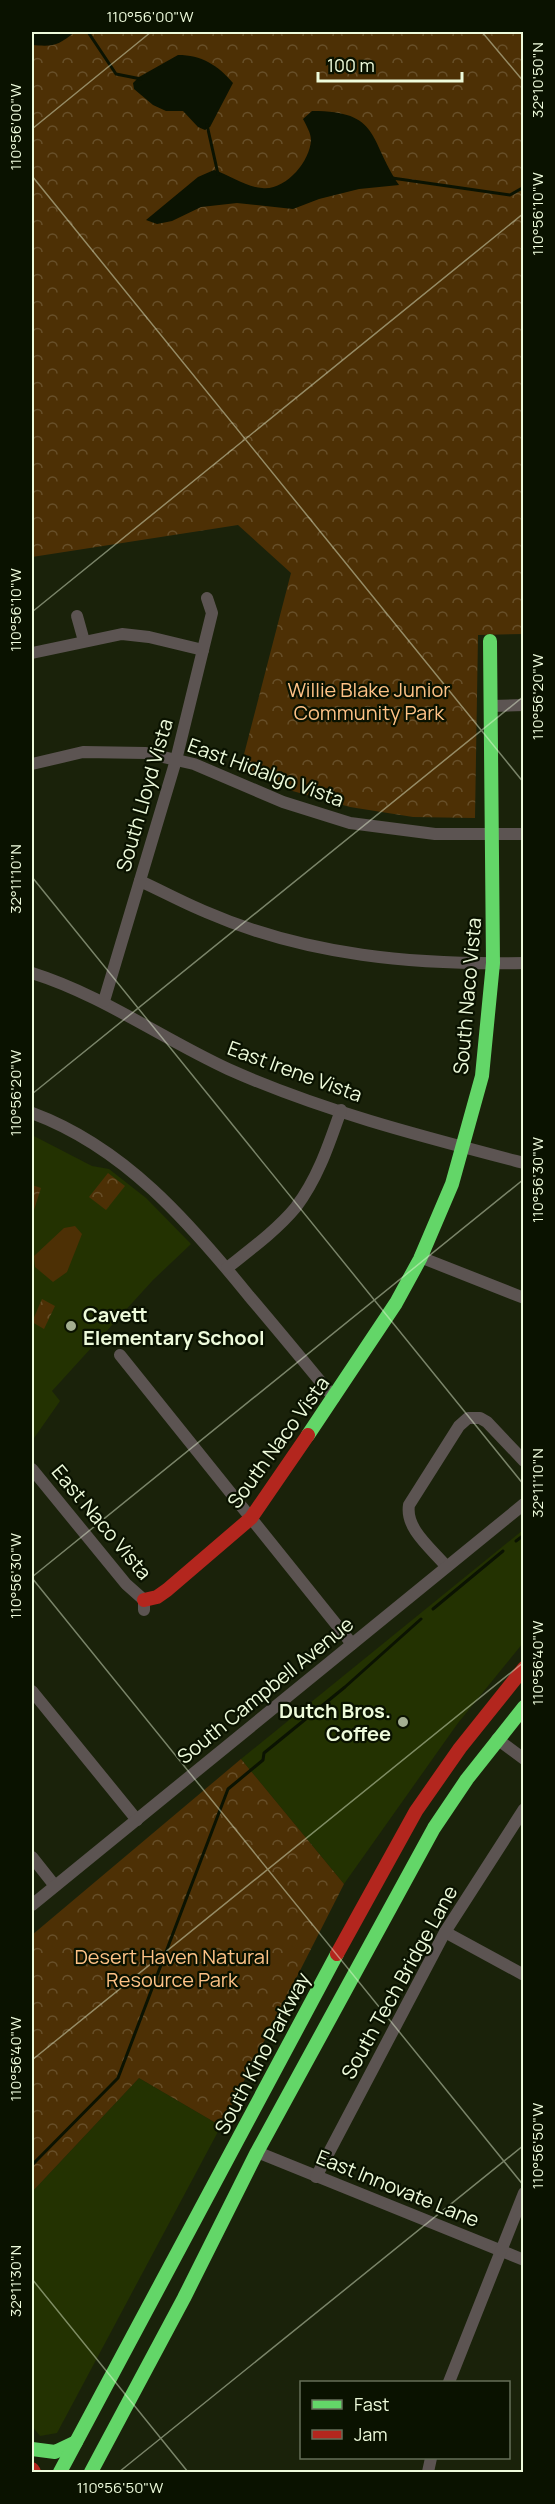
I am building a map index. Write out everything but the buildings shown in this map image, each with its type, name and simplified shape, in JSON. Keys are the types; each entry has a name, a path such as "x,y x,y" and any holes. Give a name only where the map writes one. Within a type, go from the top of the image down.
{"main road":[{"name":"South Naco Vista","path":"144,1605 167,1590 251,1518 386,1319 420,1257 452,1184 464,1148 482,1076 493,963 490,641"},
{"name":"South Kino Parkway","path":"60,2472 402,1833 438,1778 496,1700 524,1668"},
{"path":"91,2472 184,2298 257,2152 406,1879 450,1803 497,1739 524,1707"},
{"path":"406,1879 405,1855 447,1788 445,1783 438,1778"},
{"path":"32,2450 58,2453 77,2441"}],"street":[{"name":"South Lloyd Vista","path":"104,1001 176,760 212,613 207,598"},
{"path":"77,616 84,641"},
{"path":"32,653 122,634 203,650"},
{"path":"491,706 524,705"},
{"name":"East Hidalgo Vista","path":"32,764 64,754 105,751 146,753 222,775 283,802 350,823 415,832 524,834"},
{"path":"140,881 207,913 272,935 325,949 376,958 423,962 524,963"},
{"name":"East Irene Vista","path":"32,973 104,1001 226,1068 296,1097 464,1148 524,1163"},
{"path":"227,1268 262,1240 295,1208 320,1168 341,1110"},
{"path":"32,1113 73,1133 137,1176 186,1220 334,1398"},
{"path":"420,1257 524,1298"},
{"path":"120,1355 352,1644"},
{"path":"446,1566 411,1525 408,1518 409,1505 459,1426 475,1412 492,1426 524,1461"},
{"name":"East Naco Vista","path":"32,1469 144,1605"},
{"name":"South Campbell Avenue","path":"32,1905 524,1504"},
{"path":"32,1691 137,1820"},
{"path":"497,1739 524,1759"},
{"name":"South Tech Bridge Lane","path":"316,2177 445,1932 524,1809"},
{"path":"32,1857 55,1886"},
{"path":"445,1932 524,1975"},
{"name":"East Innovate Lane","path":"257,2152 524,2260"},
{"path":"449,2381 524,2193"}],"shaded area":[{"path":"32,32 75,32 60,42 46,46 32,45"},
{"path":"178,55 186,55 208,62 233,83 210,127 205,130 198,127 183,111 166,111 153,105 134,89 133,83 139,77"},
{"path":"312,111 334,112 362,122 376,141 399,185 359,189 319,199 293,209 237,203 201,207 172,221 157,224 146,220 198,177 214,170 262,188 271,188 287,180 301,166 310,149 311,137 303,119"},
{"name":"Cavett Elementary School","path":"32,1135 92,1166 109,1169 146,1198 191,1244 153,1280 52,1391 60,1401 32,1441"},
{"path":"523,1530 523,1643 458,1723 344,1884 241,1759"},
{"path":"139,2078 221,2126 57,2433 40,2436 32,2426 32,2192"}],"green space":[{"name":"Willie Blake Junior Community Park","path":"32,32 523,32 523,634 478,635 475,818 413,817 350,807 289,790 241,766 291,573 238,525 32,557"},
{"path":"108,1173 125,1186 106,1210 89,1197"},
{"path":"32,1185 41,1188 33,1213 32,1212"},
{"path":"75,1226 82,1234 67,1272 53,1282 35,1267 34,1256 64,1228"},
{"path":"42,1299 55,1306 44,1329 32,1322"},
{"name":"Desert Haven Natural Resource Park","path":"241,1759 344,1884 221,2126 139,2078 32,2192 32,1935"}],"waterway":[{"path":"88,32 116,74 141,79"},
{"path":"207,125 218,174"},
{"path":"392,178 510,195 524,187"},
{"path":"516,1541 524,1535"},
{"path":"433,1609 503,1551"},
{"path":"32,2165 118,2078 228,1789 263,1760 264,1753 345,1687 421,1619"}],"traffic: fast":[{"path":"308,1435 396,1303 420,1259 452,1184 482,1076 493,963 490,641"},
{"path":"91,2472 184,2298 257,2152 434,1828 467,1779 524,1707"},
{"path":"60,2472 337,1954"},
{"path":"32,2449 55,2452 76,2442"}],"traffic: jam":[{"path":"144,1600 157,1597 167,1590 251,1518 308,1435"},
{"path":"337,1954 416,1811 460,1748 524,1668"}],"place":[{"name":"Cavett Elementary School","path":"71,1326"},
{"name":"Dutch Bros. Coffee","path":"403,1722"}]}
